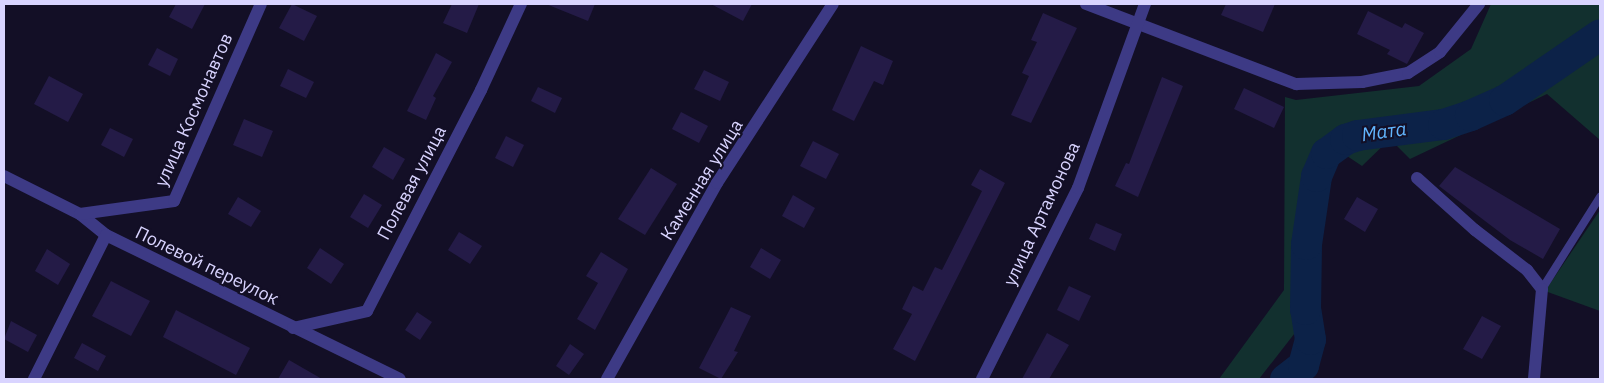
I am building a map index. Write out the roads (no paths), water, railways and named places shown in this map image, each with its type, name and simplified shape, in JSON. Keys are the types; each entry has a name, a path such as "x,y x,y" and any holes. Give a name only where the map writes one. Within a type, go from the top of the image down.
{"street":[{"name":"улица Космонавтов","path":"80,214 174,201 261,4"},
{"name":"Полевая улица","path":"293,328 367,311 481,90 521,4"},
{"name":"Каменная улица","path":"608,379 717,183 834,4"},
{"path":"1086,4 1296,84 1362,82 1408,73 1440,52 1479,4"},
{"name":"улица Артамонова","path":"982,379 1078,188 1145,4"},
{"name":"Полевой переулок","path":"4,176 80,214 106,235 400,379"},
{"path":"1417,178 1475,230 1527,270 1542,289 1534,379"},
{"path":"34,379 106,235"}],"lane":[{"path":"1542,289 1600,198"}],"waterway":[{"name":"Мата","path":"1285,379 1303,365 1310,339 1305,309 1306,244 1316,176 1326,153 1345,139 1357,135 1443,124 1470,115 1504,100 1600,34"}]}
